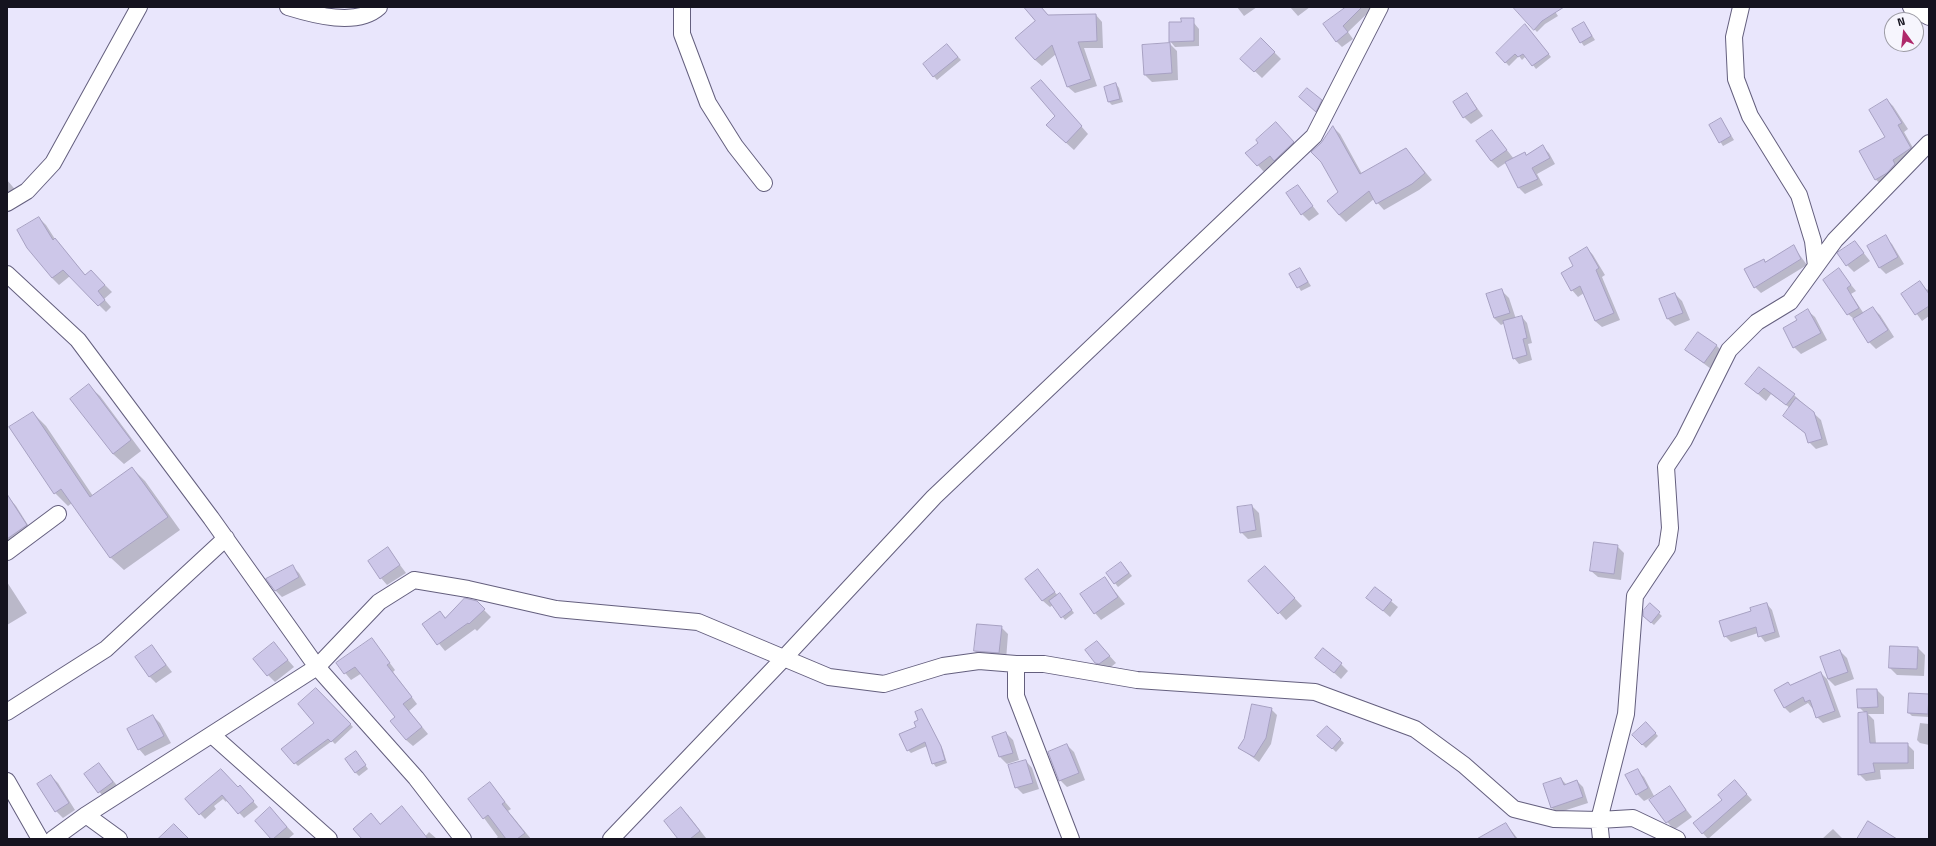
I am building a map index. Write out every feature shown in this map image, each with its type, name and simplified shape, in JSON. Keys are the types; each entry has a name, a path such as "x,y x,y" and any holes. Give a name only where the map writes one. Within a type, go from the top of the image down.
{"street":[{"path":"7,202 27,191 53,163 139,7"},
{"path":"288,7 320,17 356,17 373,13 379,7"},
{"path":"682,7 682,34 708,103 735,146 764,183"},
{"path":"611,839 785,657 934,496 1314,136 1380,7"},
{"path":"1740,7 1734,37 1736,79 1750,116 1799,195 1813,241 1816,266"},
{"path":"1911,7 1929,18"},
{"path":"1601,839 1599,820 1626,714 1635,596 1667,548 1670,528 1666,467 1684,440 1728,350 1757,322 1790,302 1835,240 1929,143"},
{"path":"7,274 78,340 226,538 317,667 416,778 463,839"},
{"path":"7,552 58,514"},
{"path":"7,712 106,649 226,538"},
{"path":"53,839 86,815 317,667 378,602 414,580 468,589 556,609 698,622 785,657 829,677 884,684 943,666 979,661 1016,664 1044,664 1137,680 1315,692 1415,729 1464,765 1514,809 1554,819 1599,820 1633,818 1677,839"},
{"path":"1016,664 1016,696 1071,839"},
{"path":"212,735 329,839"},
{"path":"7,781 40,839"},
{"path":"86,815 119,839"}],"building":[{"path":"1024,7 1041,7 1048,15 1096,14 1097,41 1078,42 1091,79 1067,87 1052,45 1035,60 1015,38 1035,21"},
{"path":"1346,7 1362,7 1343,26 1348,32 1336,42 1323,24"},
{"path":"1513,7 1564,7 1542,21 1534,30"},
{"path":"1181,18 1194,18 1194,41 1169,42 1169,22 1181,22"},
{"path":"1584,22 1592,36 1580,43 1572,29"},
{"path":"1525,24 1549,54 1532,66 1523,54 1518,57 1515,54 1505,63 1496,53"},
{"path":"1261,38 1275,52 1254,72 1240,59"},
{"path":"1170,43 1172,73 1144,75 1142,45"},
{"path":"947,44 958,57 933,77 923,64"},
{"path":"1041,80 1082,126 1066,143 1046,125 1055,116 1031,88"},
{"path":"1116,83 1120,99 1108,102 1104,87"},
{"path":"1307,88 1322,100 1316,112 1299,97"},
{"path":"1467,93 1477,109 1463,118 1453,102"},
{"path":"1887,99 1902,123 1898,125 1911,148 1893,160 1895,164 1887,173 1875,180 1859,151 1885,137 1869,110"},
{"path":"1721,118 1731,136 1719,143 1709,125"},
{"path":"1276,122 1294,142 1274,161 1270,156 1257,166 1245,153 1258,143 1256,140"},
{"path":"1333,126 1360,174 1406,148 1425,173 1412,184 1376,204 1369,191 1339,215 1327,201 1338,192 1321,162 1311,152 1321,143"},
{"path":"1492,130 1507,150 1491,161 1476,141"},
{"path":"1543,145 1550,158 1532,168 1538,179 1518,188 1505,162 1525,152 1526,155"},
{"path":"1298,185 1313,206 1301,215 1286,193"},
{"path":"39,217 53,240 55,238 85,275 91,270 105,285 98,291 105,300 98,306 63,270 52,278 27,248 17,230"},
{"path":"1886,235 1898,257 1879,268 1867,246"},
{"path":"1855,241 1864,253 1846,266 1837,253"},
{"path":"1794,245 1801,259 1754,288 1744,269 1764,259 1765,262"},
{"path":"1587,247 1599,268 1596,270 1614,313 1595,321 1580,286 1571,291 1561,273 1573,266 1569,258"},
{"path":"1300,268 1308,282 1297,288 1289,274"},
{"path":"1839,268 1851,285 1847,288 1859,308 1847,315 1823,280"},
{"path":"1920,281 1929,294 1929,306 1915,315 1901,294"},
{"path":"1502,289 1510,313 1494,318 1486,294"},
{"path":"1675,293 1683,313 1667,319 1659,299"},
{"path":"1873,307 1888,330 1868,343 1853,319"},
{"path":"1808,309 1821,333 1793,348 1783,328 1797,320 1795,317"},
{"path":"1522,316 1527,338 1523,339 1527,355 1513,359 1503,321"},
{"path":"1698,332 1717,345 1704,363 1685,350"},
{"path":"1759,367 1795,394 1786,405 1764,388 1758,394 1745,384"},
{"path":"89,384 131,440 113,454 70,399"},
{"path":"1796,398 1814,412 1822,439 1808,443 1805,433 1783,416"},
{"path":"33,412 90,497 132,467 168,517 110,558 61,489 54,494 9,427"},
{"path":"7,494 27,525 7,539"},
{"path":"1252,505 1256,530 1240,533 1237,507"},
{"path":"1594,542 1618,545 1614,574 1590,571"},
{"path":"388,547 400,565 380,579 368,561"},
{"path":"1121,562 1129,573 1114,584 1106,573"},
{"path":"293,565 299,577 275,591 266,579"},
{"path":"1265,566 1295,598 1278,614 1248,581"},
{"path":"1038,569 1055,592 1042,601 1025,579"},
{"path":"1105,577 1118,597 1094,614 1080,594"},
{"path":"1375,587 1392,600 1383,611 1366,598"},
{"path":"1060,593 1072,610 1061,618 1049,601"},
{"path":"465,598 477,601 485,609 469,624 468,623 437,645 422,624 440,611 445,618"},
{"path":"1650,603 1660,612 1651,623 1643,616 1643,611"},
{"path":"1767,603 1775,632 1758,637 1756,627 1724,637 1719,621 1751,611 1750,608"},
{"path":"977,624 1002,626 999,653 974,651"},
{"path":"372,638 390,663 387,665 412,697 403,704 422,727 406,740 390,721 395,717 355,667 344,674 336,663"},
{"path":"1097,641 1110,656 1099,664 1095,663 1085,650"},
{"path":"274,642 288,660 267,676 253,659"},
{"path":"152,645 166,665 149,677 135,657"},
{"path":"1890,646 1918,647 1917,669 1889,668"},
{"path":"1323,648 1342,663 1334,673 1315,658"},
{"path":"1840,650 1848,672 1828,679 1820,657"},
{"path":"1821,672 1835,711 1816,718 1810,700 1805,702 1803,697 1784,708 1774,690 1788,682 1790,685"},
{"path":"316,688 351,724 331,742 328,739 294,764 281,749 314,723 298,704"},
{"path":"1857,689 1877,689 1878,707 1858,708"},
{"path":"1909,693 1929,694 1928,714 1908,713"},
{"path":"1252,704 1272,708 1266,738 1254,757 1238,748 1244,739"},
{"path":"922,709 941,746 945,760 932,764 925,742 907,751 899,734 916,727 914,722 918,720 915,712"},
{"path":"1867,712 1870,743 1908,743 1908,763 1873,763 1875,772 1858,775 1858,713"},
{"path":"153,715 164,736 138,750 127,729"},
{"path":"1646,722 1656,733 1642,745 1632,735"},
{"path":"1327,726 1341,739 1332,749 1317,736"},
{"path":"1006,732 1013,753 999,757 992,737"},
{"path":"1067,744 1079,773 1059,781 1048,752"},
{"path":"356,751 366,765 355,773 345,759"},
{"path":"1026,760 1033,783 1015,788 1008,765"},
{"path":"99,763 113,782 98,793 84,774"},
{"path":"221,769 238,787 240,785 254,801 238,814 222,795 199,815 185,799"},
{"path":"1638,769 1648,788 1636,795 1625,775"},
{"path":"51,775 69,803 55,812 37,784"},
{"path":"1561,778 1564,785 1577,780 1583,797 1551,808 1543,784"},
{"path":"1735,780 1747,794 1702,834 1693,823 1722,800 1718,795"},
{"path":"490,782 505,802 502,804 525,833 517,839 506,839 488,815 483,819 468,799"},
{"path":"1670,786 1686,810 1666,823 1649,800"},
{"path":"402,806 428,839 362,839 353,829 371,813 380,824"},
{"path":"270,807 287,827 273,839 271,839 255,821"},
{"path":"681,807 700,831 690,839 678,839 664,821"},
{"path":"1868,821 1897,839 1857,839"},
{"path":"1506,823 1516,839 1477,839"},
{"path":"174,824 189,839 158,839"}]}
